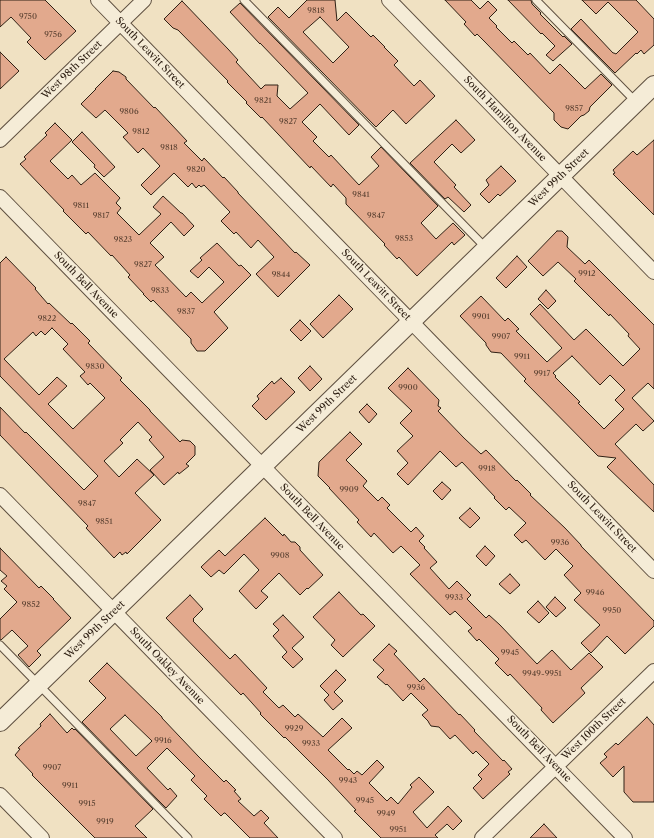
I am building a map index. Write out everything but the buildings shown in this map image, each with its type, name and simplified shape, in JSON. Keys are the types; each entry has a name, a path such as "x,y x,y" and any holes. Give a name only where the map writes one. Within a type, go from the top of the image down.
{"street":[{"name":"South Leavitt Street","path":"98,0 654,571"},
{"name":"West 98th Street","path":"0,140 144,0"},
{"name":"South Hamilton Avenue","path":"389,0 654,272"},
{"name":"West 99th Street","path":"0,722 654,85"},
{"name":"South Bell Avenue","path":"0,197 625,838"},
{"name":"South Oakley Avenue","path":"0,495 335,838"},
{"name":"West 100th Street","path":"482,838 654,671"},
{"path":"0,795 42,838"}],"lane":[{"path":"244,0 486,249"},
{"path":"536,0 636,102"},
{"path":"0,645 188,838"}]}
